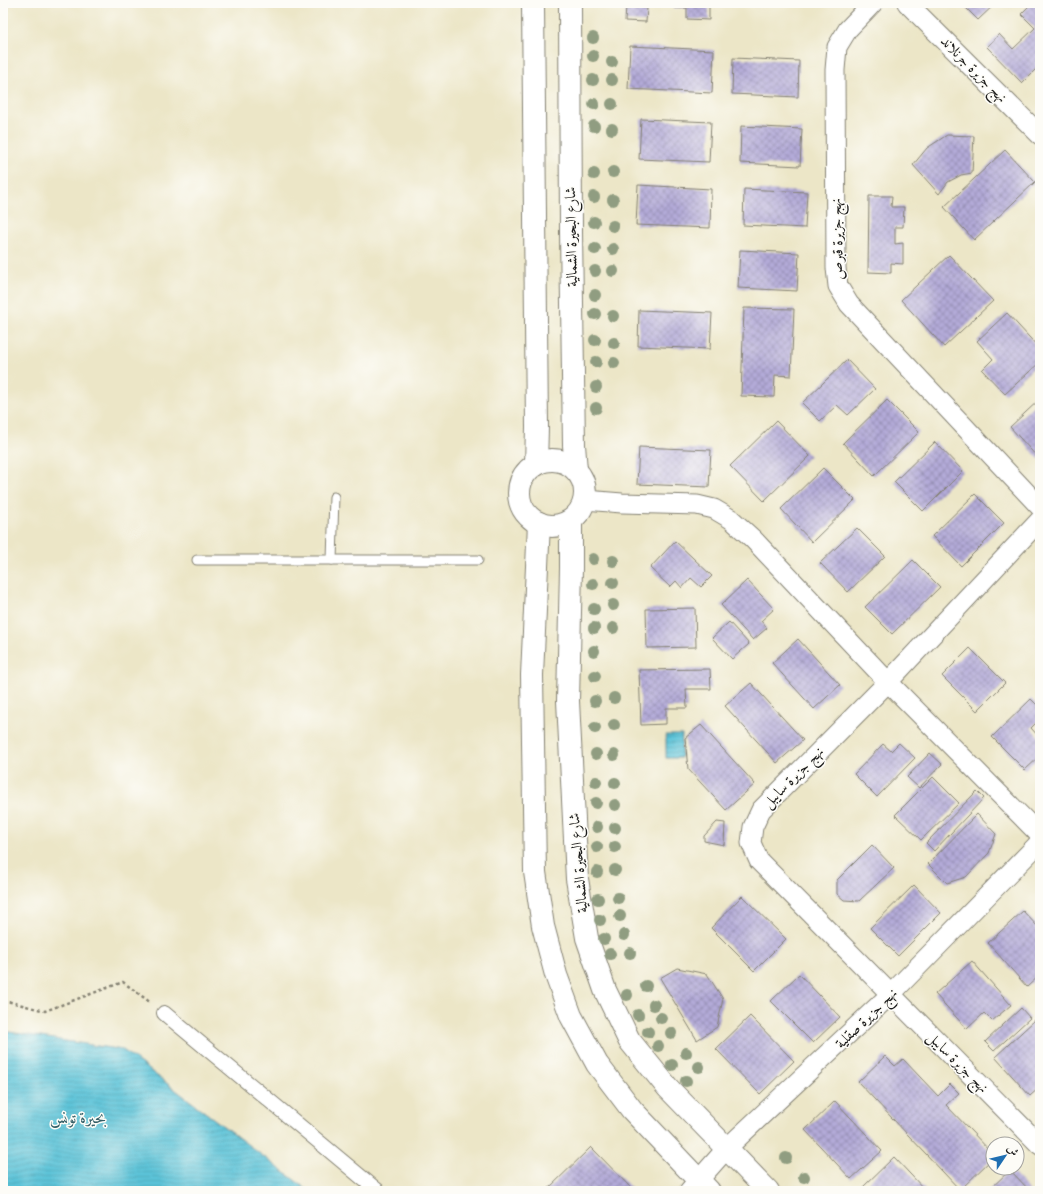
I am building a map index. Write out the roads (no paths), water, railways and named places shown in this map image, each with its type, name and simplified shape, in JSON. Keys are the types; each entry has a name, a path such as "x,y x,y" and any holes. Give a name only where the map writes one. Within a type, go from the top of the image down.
{"main road":[{"path":"534,3 536,465"},
{"name":"شارع البحيرة الشمالية","path":"570,3 571,224 574,445 576,470"},
{"path":"557,460 576,470 582,479 585,490 585,500 577,515 570,521 555,526 547,526 539,523 526,512 522,504 520,486 523,478 529,470 546,461 557,460"},
{"name":"شارع البحيرة الشمالية","path":"570,521 571,568 568,701 577,879 587,938 605,990 629,1040 668,1088 768,1191"},
{"path":"539,523 532,675 535,872 542,926 556,975 571,1016 598,1064 632,1110 699,1187"}],"street":[{"name":"نهج جزيرة قبرص","path":"873,3 848,29 837,47 835,86 836,268 838,286 848,304 1040,507"},
{"name":"نهج جزيرة جرنلاند","path":"907,3 1040,135"},
{"path":"585,500 622,503 697,505 714,509 731,519 753,539 888,682 1040,834"},
{"name":"نهج جزيرة سايبل","path":"1040,520 888,682 761,810 753,827 751,843 758,861 1040,1145"},
{"name":"نهج جزيرة صقلية","path":"699,1187 727,1148 891,994 1040,842"},
{"path":"164,1013 378,1191"}],"lane":[{"path":"332,560 334,497"},
{"path":"197,560 478,560"}],"water":[{"path":"666,735 682,735 681,758 666,758"},
{"name":"بحيرة تونس","path":"3,1031 123,1050 309,1191 3,1191"}]}
